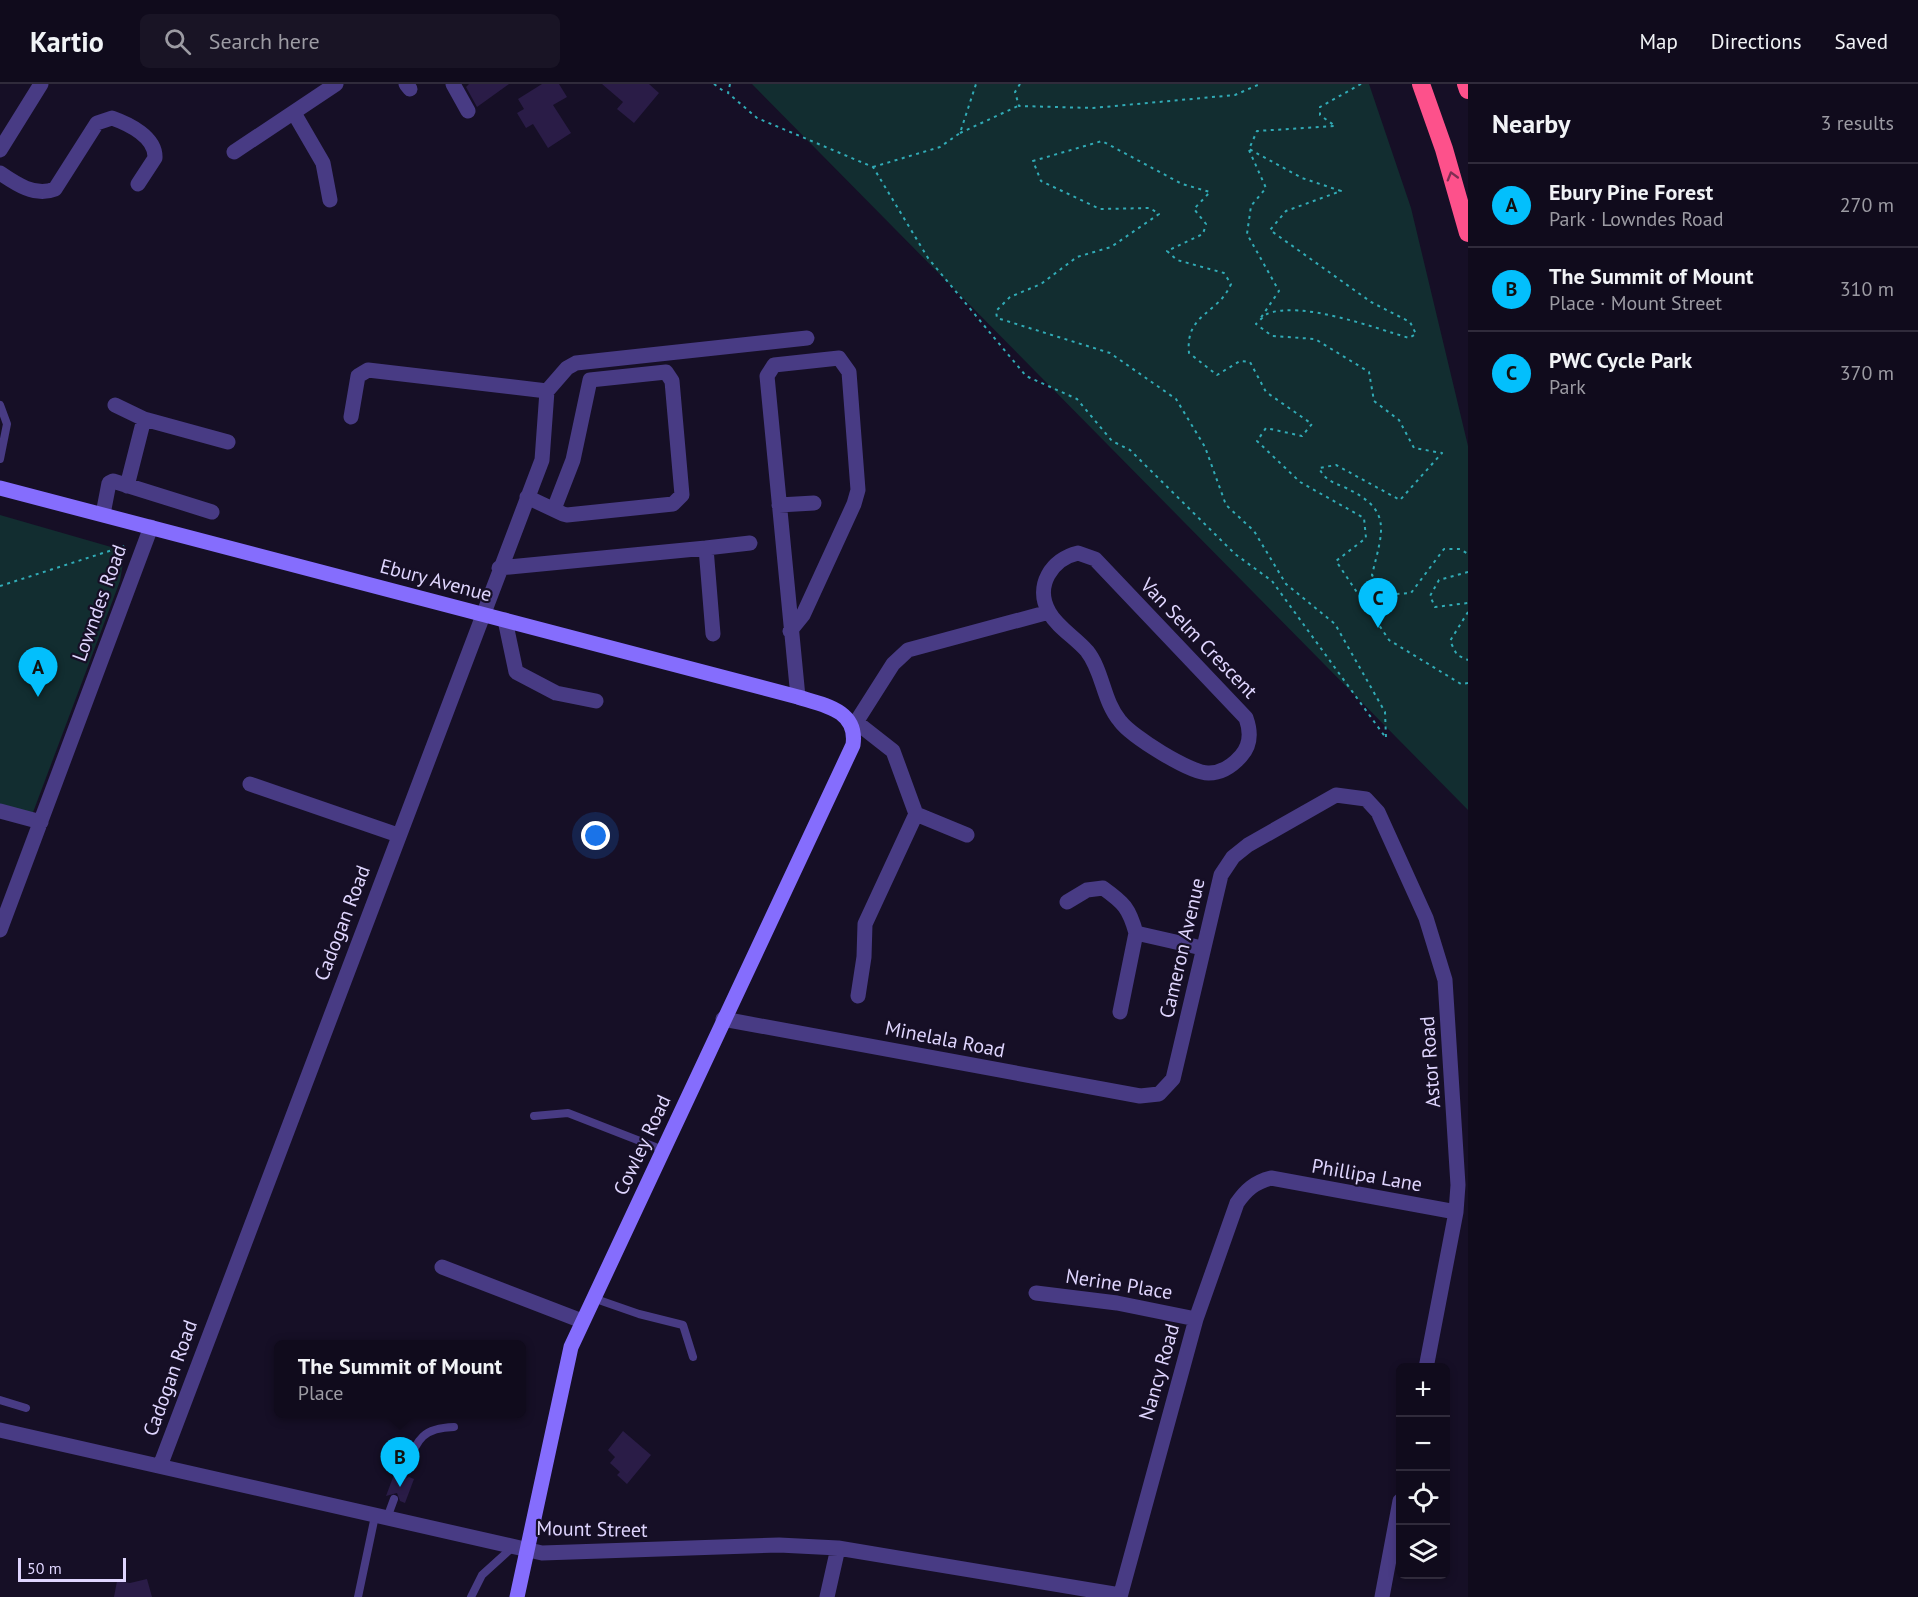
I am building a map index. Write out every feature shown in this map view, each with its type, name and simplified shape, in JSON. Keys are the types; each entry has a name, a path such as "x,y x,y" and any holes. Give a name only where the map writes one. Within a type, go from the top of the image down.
{"highway":[{"path":"1421,84 1444,149 1468,233"},
{"path":"1466,84 1468,90"}],"street":[{"path":"0,150 41,84"},
{"path":"234,153 336,84"},
{"path":"453,84 468,111"},
{"path":"294,113 321,158 330,200"},
{"path":"0,173 28,189 40,191 55,189 97,123 112,118 147,138 153,144 155,158 138,184"},
{"path":"351,417 358,376 368,370 547,391 567,368 576,363 807,338"},
{"path":"790,631 803,615 854,504 858,490 849,372 839,358 774,365 768,372 766,384 790,631 798,696"},
{"path":"527,496 554,509 567,515 673,504 680,499 672,381 666,372 590,380 573,460 554,509"},
{"name":"Cadogan Road","path":"160,1466 499,568 542,460 547,391"},
{"path":"115,405 144,419 228,442"},
{"path":"127,486 144,419"},
{"path":"103,514 109,483 117,481 212,512"},
{"name":"Ebury Avenue","path":"0,488 103,514 148,533 482,614 798,696 831,707 845,715 854,725"},
{"path":"779,505 814,502"},
{"name":"Lowndes Road","path":"0,930 148,533"},
{"path":"499,568 750,543"},
{"path":"706,548 712,634"},
{"name":"Van Selm Crescent","path":"1078,553 1095,559 1246,718 1250,735 1243,754 1222,771 1209,774 1197,771 1129,729 1120,722 1112,709 1090,655 1049,612 1043,589 1051,569 1064,558 1078,553"},
{"path":"858,996 864,957 865,924 916,814 893,751 854,725 893,664 908,650 1049,612"},
{"path":"505,620 516,672 556,693 596,701"},
{"name":"Cowley Road","path":"517,1597 520,1547 566,1369 582,1321 853,745 854,725"},
{"path":"250,784 398,835"},
{"name":"Cameron Avenue","path":"1159,1094 1173,1079 1218,882 1233,857 1248,845 1336,795"},
{"name":"Astor Road","path":"1336,795 1366,799 1378,812 1438,949 1445,980 1457,1161 1456,1212 1427,1363"},
{"path":"0,811 41,822"},
{"path":"916,814 967,835"},
{"path":"1067,902 1087,890 1103,888 1123,902 1131,915 1136,933 1120,1012"},
{"path":"1136,933 1202,948"},
{"name":"Minelala Road","path":"723,1019 1140,1096 1159,1094"},
{"name":"Phillipa Lane","path":"1271,1178 1456,1212"},
{"name":"Nancy Road","path":"1120,1596 1196,1319 1237,1203 1252,1186 1271,1178"},
{"path":"442,1268 582,1321"},
{"name":"Nerine Place","path":"1036,1293 1117,1303 1196,1319"},
{"name":"Mount Street","path":"0,1430 544,1553 780,1545 838,1548 1120,1596"},
{"path":"1382,1597 1396,1525"},
{"path":"827,1597 838,1548"}],"lane":[{"path":"0,405 7,424 0,459"},
{"path":"534,1116 568,1113 663,1150"},
{"path":"593,1298 639,1314 683,1325 693,1358"},
{"path":"0,1400 26,1408"},
{"path":"403,1475 424,1433 437,1428 454,1427"},
{"path":"358,1597 381,1517 394,1499"},
{"path":"471,1597 474,1586 482,1575 520,1547"}],"path":[{"path":"714,84 757,118 873,167 928,258 1026,376 1077,399 1112,441 1130,450 1235,554 1272,580 1386,738 1385,712 1335,624 1286,584 1254,531 1226,505 1205,447 1176,399 1110,353 997,318 996,311 1010,297 1041,284 1077,256 1111,247 1159,214 1150,208 1100,209 1041,181 1033,161 1102,141 1182,184 1210,192 1194,209 1206,224 1203,234 1167,251 1177,260 1224,273 1231,284 1226,298 1195,321 1187,339 1189,353 1217,375 1240,361 1250,362 1266,392 1312,424 1302,436 1266,428 1257,441 1300,482 1364,518 1366,538 1335,561 1389,640 1461,684 1468,683"},
{"path":"728,93 730,84"},
{"path":"960,133 976,84"},
{"path":"1019,106 1015,92 1020,84"},
{"path":"873,167 940,147 960,133 1019,106 1093,108 1234,95 1260,84"},
{"path":"1257,324 1279,291 1247,234 1251,206 1266,188 1249,149 1257,131 1335,126 1320,115 1320,107 1361,84"},
{"path":"1249,149 1302,178 1341,191 1286,211 1270,230 1371,302 1410,322 1416,334 1409,338 1338,316 1296,311 1267,314 1257,324"},
{"path":"1257,324 1272,336 1315,339 1369,372 1374,401 1399,420 1414,448 1442,453 1400,500 1336,465 1319,468 1325,479 1366,498 1379,514 1382,535 1372,575 1383,595 1411,593 1444,549 1460,549 1468,554"},
{"path":"0,586 148,533"},
{"path":"1468,572 1439,580 1431,596 1436,607 1468,603"},
{"path":"1468,612 1450,641 1457,655 1468,660"}],"green space":[{"path":"752,84 1369,84 1411,208 1468,446 1468,810"},
{"path":"0,515 125,551 120,581 29,823 0,814"}],"building":[{"path":"469,84 509,84 477,107 466,87"},
{"path":"542,84 559,84 567,97 553,105 571,133 548,148 533,124 526,128 517,113 524,109 518,99"},
{"path":"602,84 649,84 659,93 634,123 617,109 623,102"},
{"path":"623,1431 651,1455 627,1484 617,1475 620,1472 610,1463 615,1457 608,1450"},
{"path":"395,1472 401,1481 409,1477 414,1479 405,1503 400,1501 397,1493 386,1496"},
{"path":"147,1579 152,1597 114,1597 117,1581 130,1583"}],"place":[{"name":"PWC Cycle Park","path":"1378,628"},
{"name":"Ebury Pine Forest","path":"38,697"},
{"name":"The Summit of Mount","path":"400,1487"}]}
